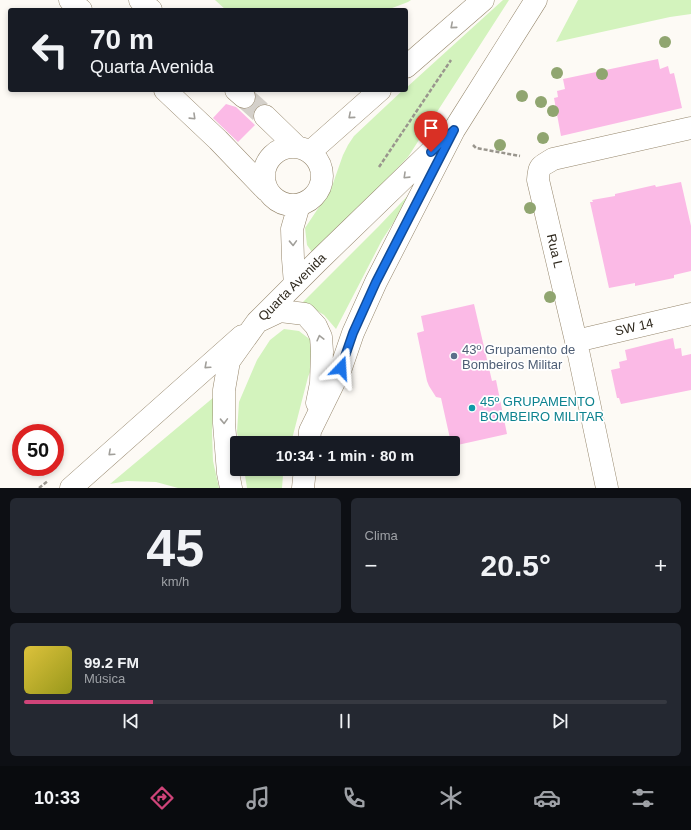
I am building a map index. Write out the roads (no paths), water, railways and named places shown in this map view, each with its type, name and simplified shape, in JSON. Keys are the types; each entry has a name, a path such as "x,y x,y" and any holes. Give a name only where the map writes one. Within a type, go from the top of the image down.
{"main road":[{"path":"70,0 79,8"},
{"path":"140,0 149,8"},
{"path":"408,66 483,0"},
{"name":"Quarta Avenida","path":"310,436 341,368 353,333 376,282 454,130 536,0"},
{"path":"170,92 272,197 280,203 289,206 302,205 313,198 320,187 322,174 319,162 265,116"},
{"path":"266,190 263,180 264,169 269,159 276,152 286,147 303,149 377,92"},
{"name":"Rua L","path":"607,488 576,341 538,180 539,169 541,166 553,159 691,128"},
{"name":"Quarta Avenida","path":"232,488 228,473 224,423 224,390 229,361 258,322 295,284 454,130"},
{"path":"295,284 292,229 298,205"},
{"path":"71,488 258,322 280,311 305,314 316,326 322,337 321,384 310,436"},
{"name":"SW 14","path":"576,341 691,314"},
{"path":"303,488 304,476"}],"tunnel":[{"path":"244,97 265,116"}],"place":[{"name":"43º Grupamento de Bombeiros Militar","path":"454,356"},
{"name":"45º GRUPAMENTO BOMBEIRO MILITAR","path":"472,408"}]}
